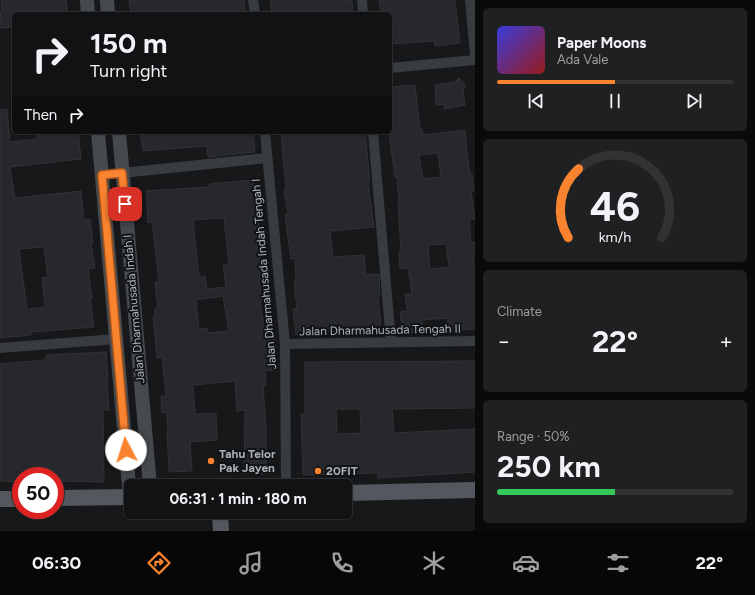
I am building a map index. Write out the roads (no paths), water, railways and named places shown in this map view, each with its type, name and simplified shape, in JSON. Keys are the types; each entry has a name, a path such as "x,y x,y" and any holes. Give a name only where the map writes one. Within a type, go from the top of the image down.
{"main road":[{"path":"87,0 88,12"},
{"path":"107,0 108,12"},
{"name":"Jalan Dharmahusada Indah I","path":"98,134 128,479"},
{"name":"Jalan Dharmahusada Indah I","path":"119,134 149,479"},
{"path":"352,493 475,490"},
{"path":"64,498 124,497"},
{"path":"0,499 12,499"},
{"path":"220,519 221,531"}],"street":[{"path":"253,0 255,12"},
{"path":"362,0 363,12"},
{"path":"470,0 475,54"},
{"path":"392,68 475,60"},
{"name":"Jalan Dharmahusada Indah Tengah I","path":"265,134 285,344 286,479"},
{"path":"373,134 391,342"},
{"path":"102,175 267,158"},
{"path":"0,348 116,339"},
{"name":"Jalan Dharmahusada Tengah II","path":"285,344 475,341"}],"place":[{"name":"Tahu Telor Pak Jayen","path":"211,461"},
{"name":"20FIT","path":"318,471"}]}
